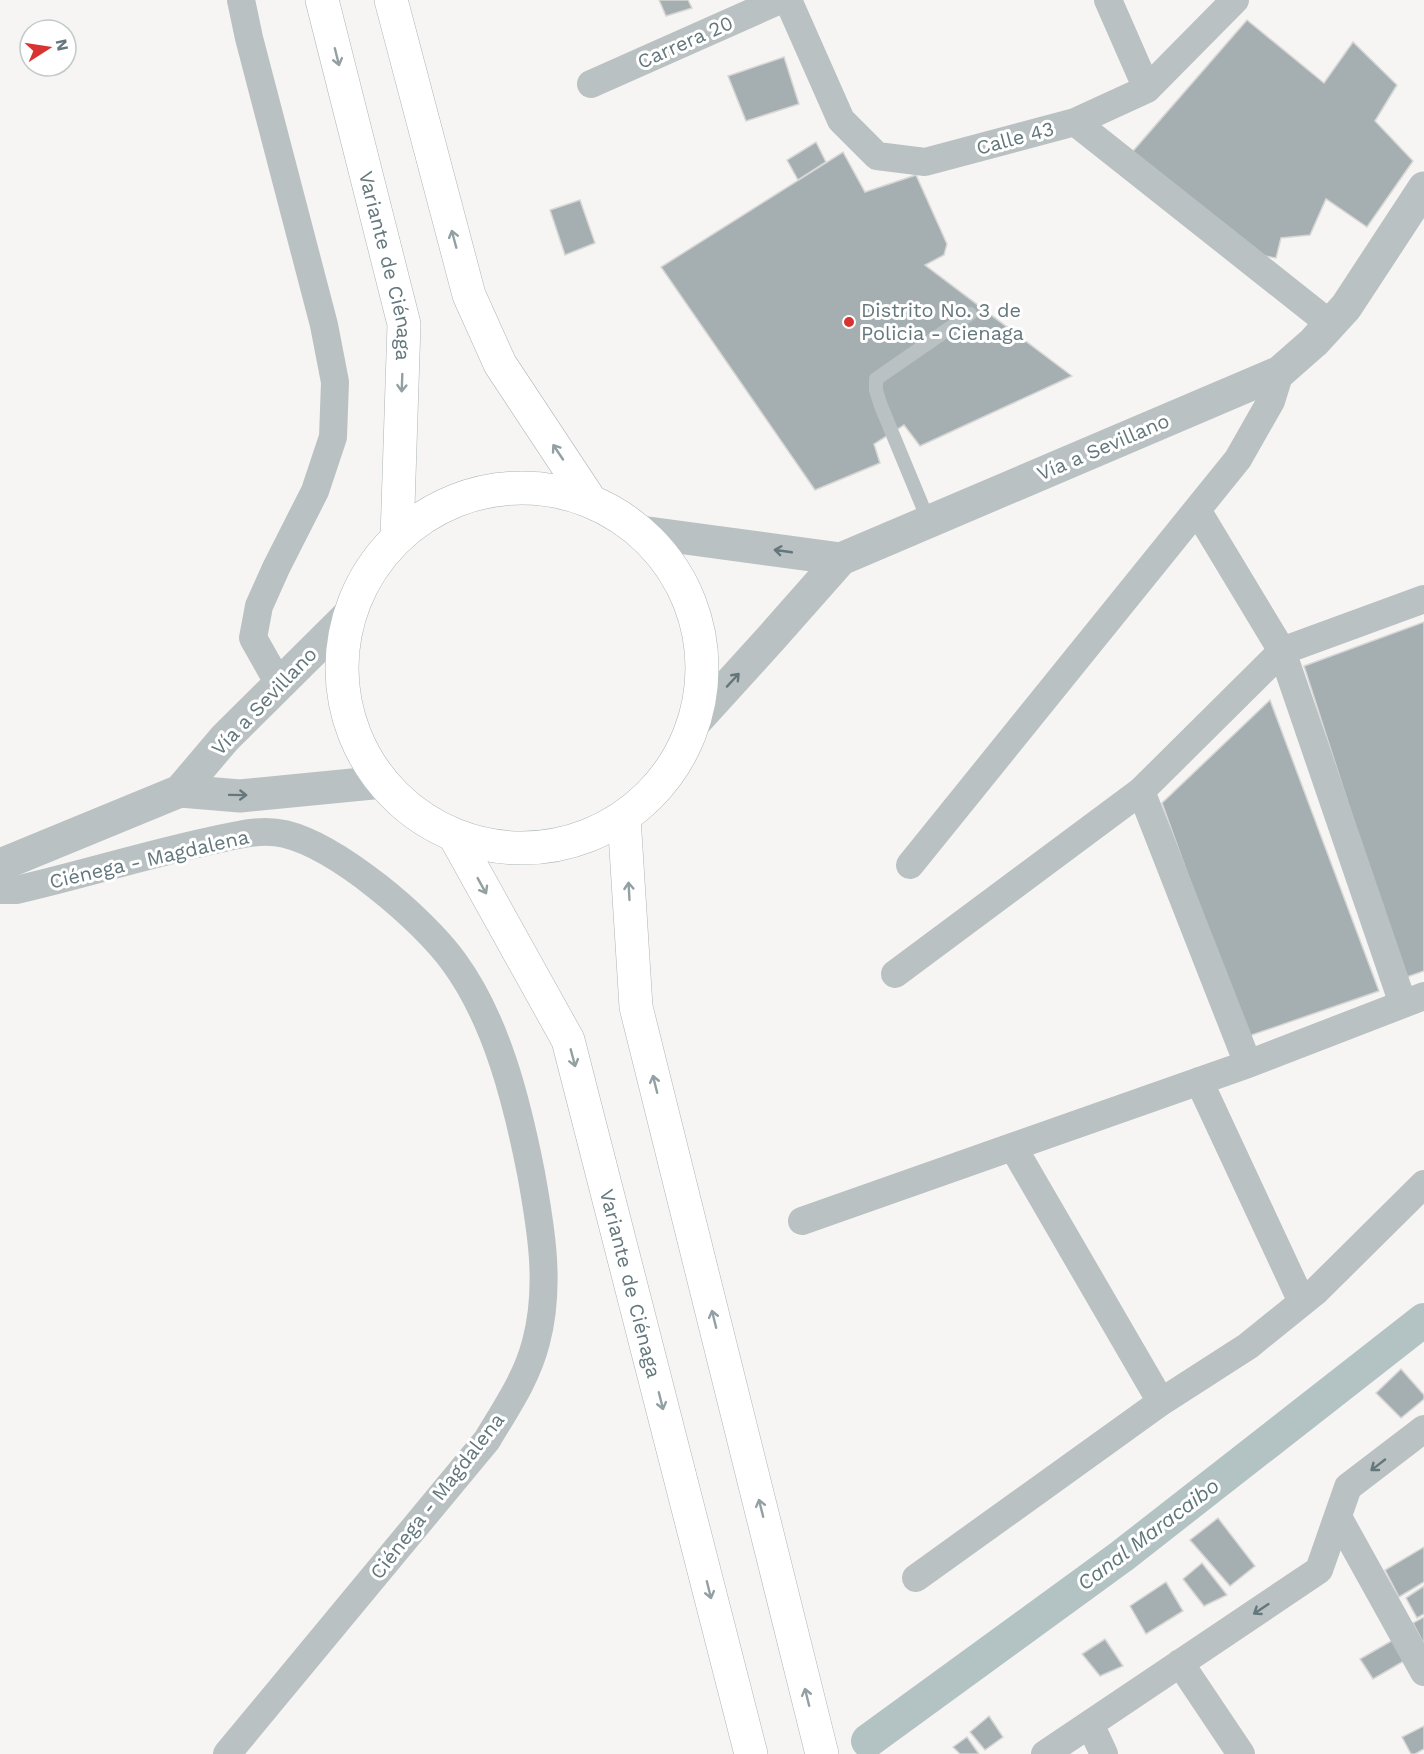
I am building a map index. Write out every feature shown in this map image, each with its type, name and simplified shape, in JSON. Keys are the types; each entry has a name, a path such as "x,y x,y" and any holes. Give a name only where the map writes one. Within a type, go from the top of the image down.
{"highway":[{"name":"Variante de Ciénaga","path":"322,0 404,324 397,538"},
{"path":"391,0 469,295 500,364 590,500"},
{"path":"532,487 562,491 590,500 617,514 641,532 662,554 678,578 699,634 702,664 700,693 693,723 682,750 667,776 647,798 624,817 599,831 571,842 542,848 492,845 454,834 428,821 404,803 383,782 366,757 354,730 346,701 342,672 351,613 362,585 378,560 397,538 420,518 446,504 474,494 503,488 532,487"},
{"path":"624,817 636,1007 822,1754"},
{"name":"Variante de Ciénaga","path":"454,834 568,1040 751,1754"}],"street":[{"path":"242,0 249,38 324,325 335,382 333,437 315,491 259,606 253,638 279,684"},
{"name":"Carrera 20","path":"591,84 780,0"},
{"name":"Calle 43","path":"788,0 841,120 877,156 925,162 1075,122 1147,89 1235,0"},
{"path":"1108,0 1147,89"},
{"path":"1075,122 1338,315"},
{"name":"Vía a Sevillano","path":"693,723 841,559 1280,372 1314,342 1338,315 1424,188"},
{"path":"910,865 1238,459 1271,401 1280,372"},
{"path":"802,1221 1248,1064 1413,1000 1282,651 1197,510"},
{"path":"641,532 841,559"},
{"path":"895,974 1141,791 1282,651 1424,599"},
{"name":"Vía a Sevillano","path":"180,791 225,738 351,613"},
{"name":"Vía a Sevillano","path":"0,865 180,791 240,796 383,782"},
{"path":"1141,791 1248,1064"},
{"name":"Ciénega - Magdalena","path":"0,890 16,890 183,847 252,832 282,833 303,840 333,855 386,893 424,928 454,962 479,1003 499,1052 522,1130 542,1230 543,1295 536,1341 521,1384 487,1440 227,1754"},
{"path":"1199,1081 1302,1302"},
{"path":"1013,1147 1161,1401"},
{"path":"916,1578 1161,1401 1248,1346 1316,1291 1424,1185"},
{"path":"1045,1754 1319,1570 1348,1487 1424,1429"},
{"path":"1338,1516 1424,1672"},
{"path":"1180,1663 1241,1754"},
{"path":"1090,1724 1104,1754"}],"lane":[{"path":"929,522 881,406 876,390 876,379 969,314"}],"building":[{"path":"659,0 688,0 692,8 666,16"},
{"path":"1247,20 1324,83 1353,42 1397,85 1375,121 1413,161 1367,227 1326,199 1310,235 1281,238 1276,258 1254,254 1127,158"},
{"path":"784,57 799,104 746,121 728,76"},
{"path":"816,142 826,162 798,180 787,160"},
{"name":"Distrito No. 3 de Policia - Cienaga","path":"843,152 865,192 916,175 947,244 944,255 925,265 1072,376 920,446 904,425 874,444 880,463 815,490 661,267"},
{"path":"580,200 595,243 565,255 550,210"},
{"path":"1424,622 1424,971 1404,978 1304,666"},
{"path":"1270,700 1379,991 1246,1037 1162,803"},
{"path":"1401,1369 1424,1395 1424,1399 1401,1418 1376,1393"},
{"path":"1218,1518 1255,1566 1230,1586 1190,1540"},
{"path":"1424,1547 1424,1582 1399,1597 1385,1570"},
{"path":"1202,1563 1227,1595 1204,1606 1183,1579"},
{"path":"1166,1582 1183,1611 1146,1634 1130,1606"},
{"path":"1424,1586 1424,1614 1417,1618 1406,1598"},
{"path":"1424,1617 1424,1644 1413,1623"},
{"path":"1105,1639 1123,1666 1100,1676 1082,1654"},
{"path":"1393,1640 1404,1661 1373,1679 1360,1659"},
{"path":"989,1716 1003,1737 985,1750 970,1732"},
{"path":"1424,1726 1424,1749 1411,1754 1402,1737"},
{"path":"967,1737 979,1754 960,1754 953,1747"}],"waterway":[{"name":"Canal Maracaibo","path":"868,1741 1122,1556 1424,1320"}],"place":[{"name":"Distrito No. 3 de Policia - Cienaga","path":"849,322"}]}
